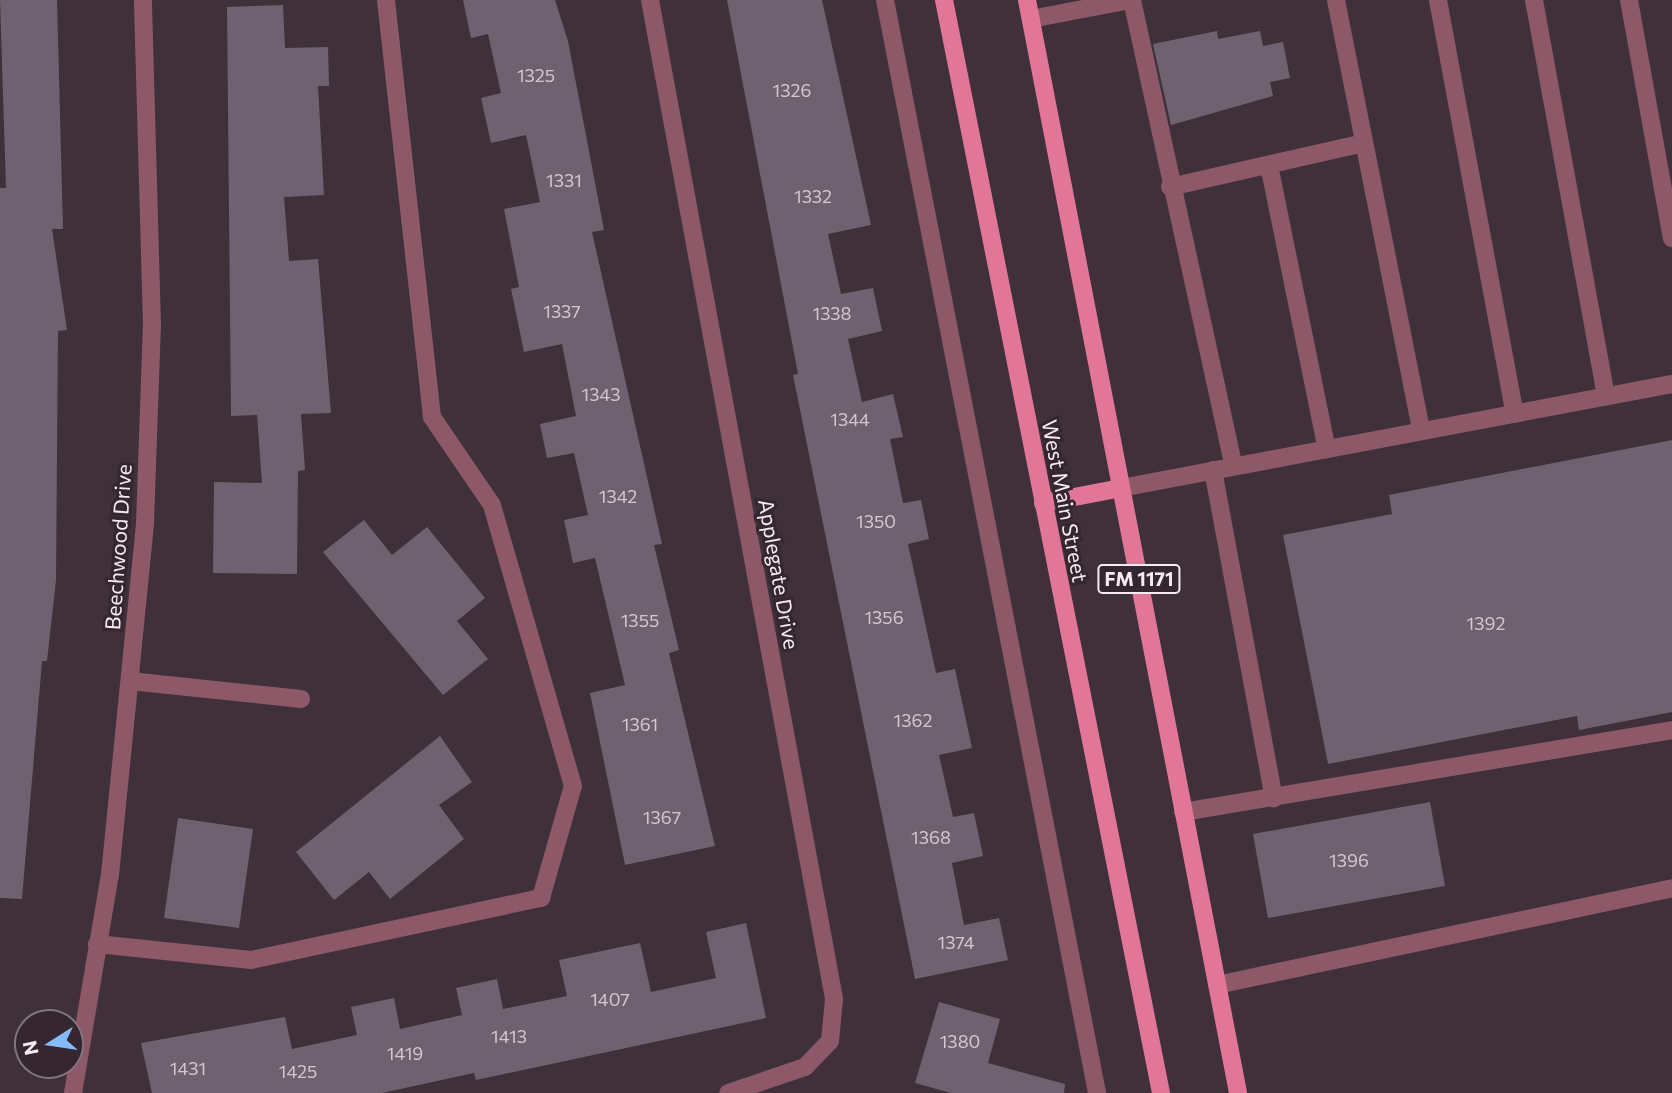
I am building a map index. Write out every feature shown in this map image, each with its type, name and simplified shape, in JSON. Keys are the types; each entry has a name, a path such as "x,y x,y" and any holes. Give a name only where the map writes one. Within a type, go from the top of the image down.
{"main road":[{"name":"West Main Street","path":"944,0 1161,1093"},
{"name":"FM 1171","path":"1027,0 1238,1093"},
{"path":"1043,503 1121,488"}],"street":[{"name":"Beechwood Drive","path":"73,1093 97,944 130,681 145,523 152,326 143,0"},
{"path":"97,944 251,960 541,898 573,786 492,505 432,417 386,0"},
{"name":"Applegate Drive","path":"650,0 834,999 830,1041 805,1067 728,1093"},
{"path":"885,0 1097,1093"},
{"path":"1031,19 1131,0 1170,187 1234,466"},
{"path":"1336,0 1421,431"},
{"path":"1438,0 1515,414"},
{"path":"1534,0 1606,397"},
{"path":"1629,0 1672,238"},
{"path":"1170,187 1364,143"},
{"path":"1269,165 1327,449"},
{"path":"1121,488 1672,384"},
{"path":"1213,470 1274,797"},
{"path":"130,681 301,699"},
{"path":"1183,812 1672,730"},
{"path":"1217,985 1672,888"}],"building":[{"path":"0,0 57,0 63,229 52,229 67,330 58,331 56,580 47,661 42,661 22,899 0,898 0,188 6,188"},
{"path":"463,0 555,0 568,41 604,230 592,232 662,544 654,545 679,650 669,653 715,846 625,865 590,693 625,685 595,558 573,563 564,520 588,515 574,453 547,458 540,424 576,416 562,344 524,352 511,289 519,287 504,209 540,202 526,135 491,143 481,98 501,93 488,34 471,38"},
{"path":"727,0 822,0 871,225 828,234 841,294 873,288 882,331 848,339 862,402 893,394 903,437 890,439 903,503 921,500 929,539 908,544 936,673 955,669 972,748 939,755 953,817 974,813 983,856 952,863 964,925 999,918 1008,960 915,979 793,375 798,374"},
{"path":"283,5 285,48 328,47 329,86 318,86 324,195 284,197 289,261 318,259 331,413 301,414 305,470 298,471 297,574 213,573 214,482 262,483 257,415 231,416 227,7"},
{"path":"1217,31 1218,39 1260,31 1263,46 1283,42 1290,78 1270,82 1273,96 1171,125 1153,44"},
{"path":"1672,440 1672,712 1579,730 1577,716 1328,764 1283,535 1392,514 1389,495"},
{"path":"364,520 392,555 427,527 485,598 457,621 488,659 443,695 323,552"},
{"path":"440,736 472,782 439,805 464,839 390,899 369,872 334,900 296,852"},
{"path":"1430,802 1445,886 1268,918 1253,834"},
{"path":"178,818 253,829 239,928 164,918"},
{"path":"746,923 766,1018 476,1080 474,1073 382,1093 152,1093 141,1043 285,1017 292,1049 357,1035 351,1007 394,998 400,1029 462,1015 456,988 497,979 503,1009 567,996 559,960 640,943 651,992 716,978 706,932"},
{"path":"939,1002 1000,1019 988,1063 1065,1084 1064,1093 951,1093 915,1083"}]}
